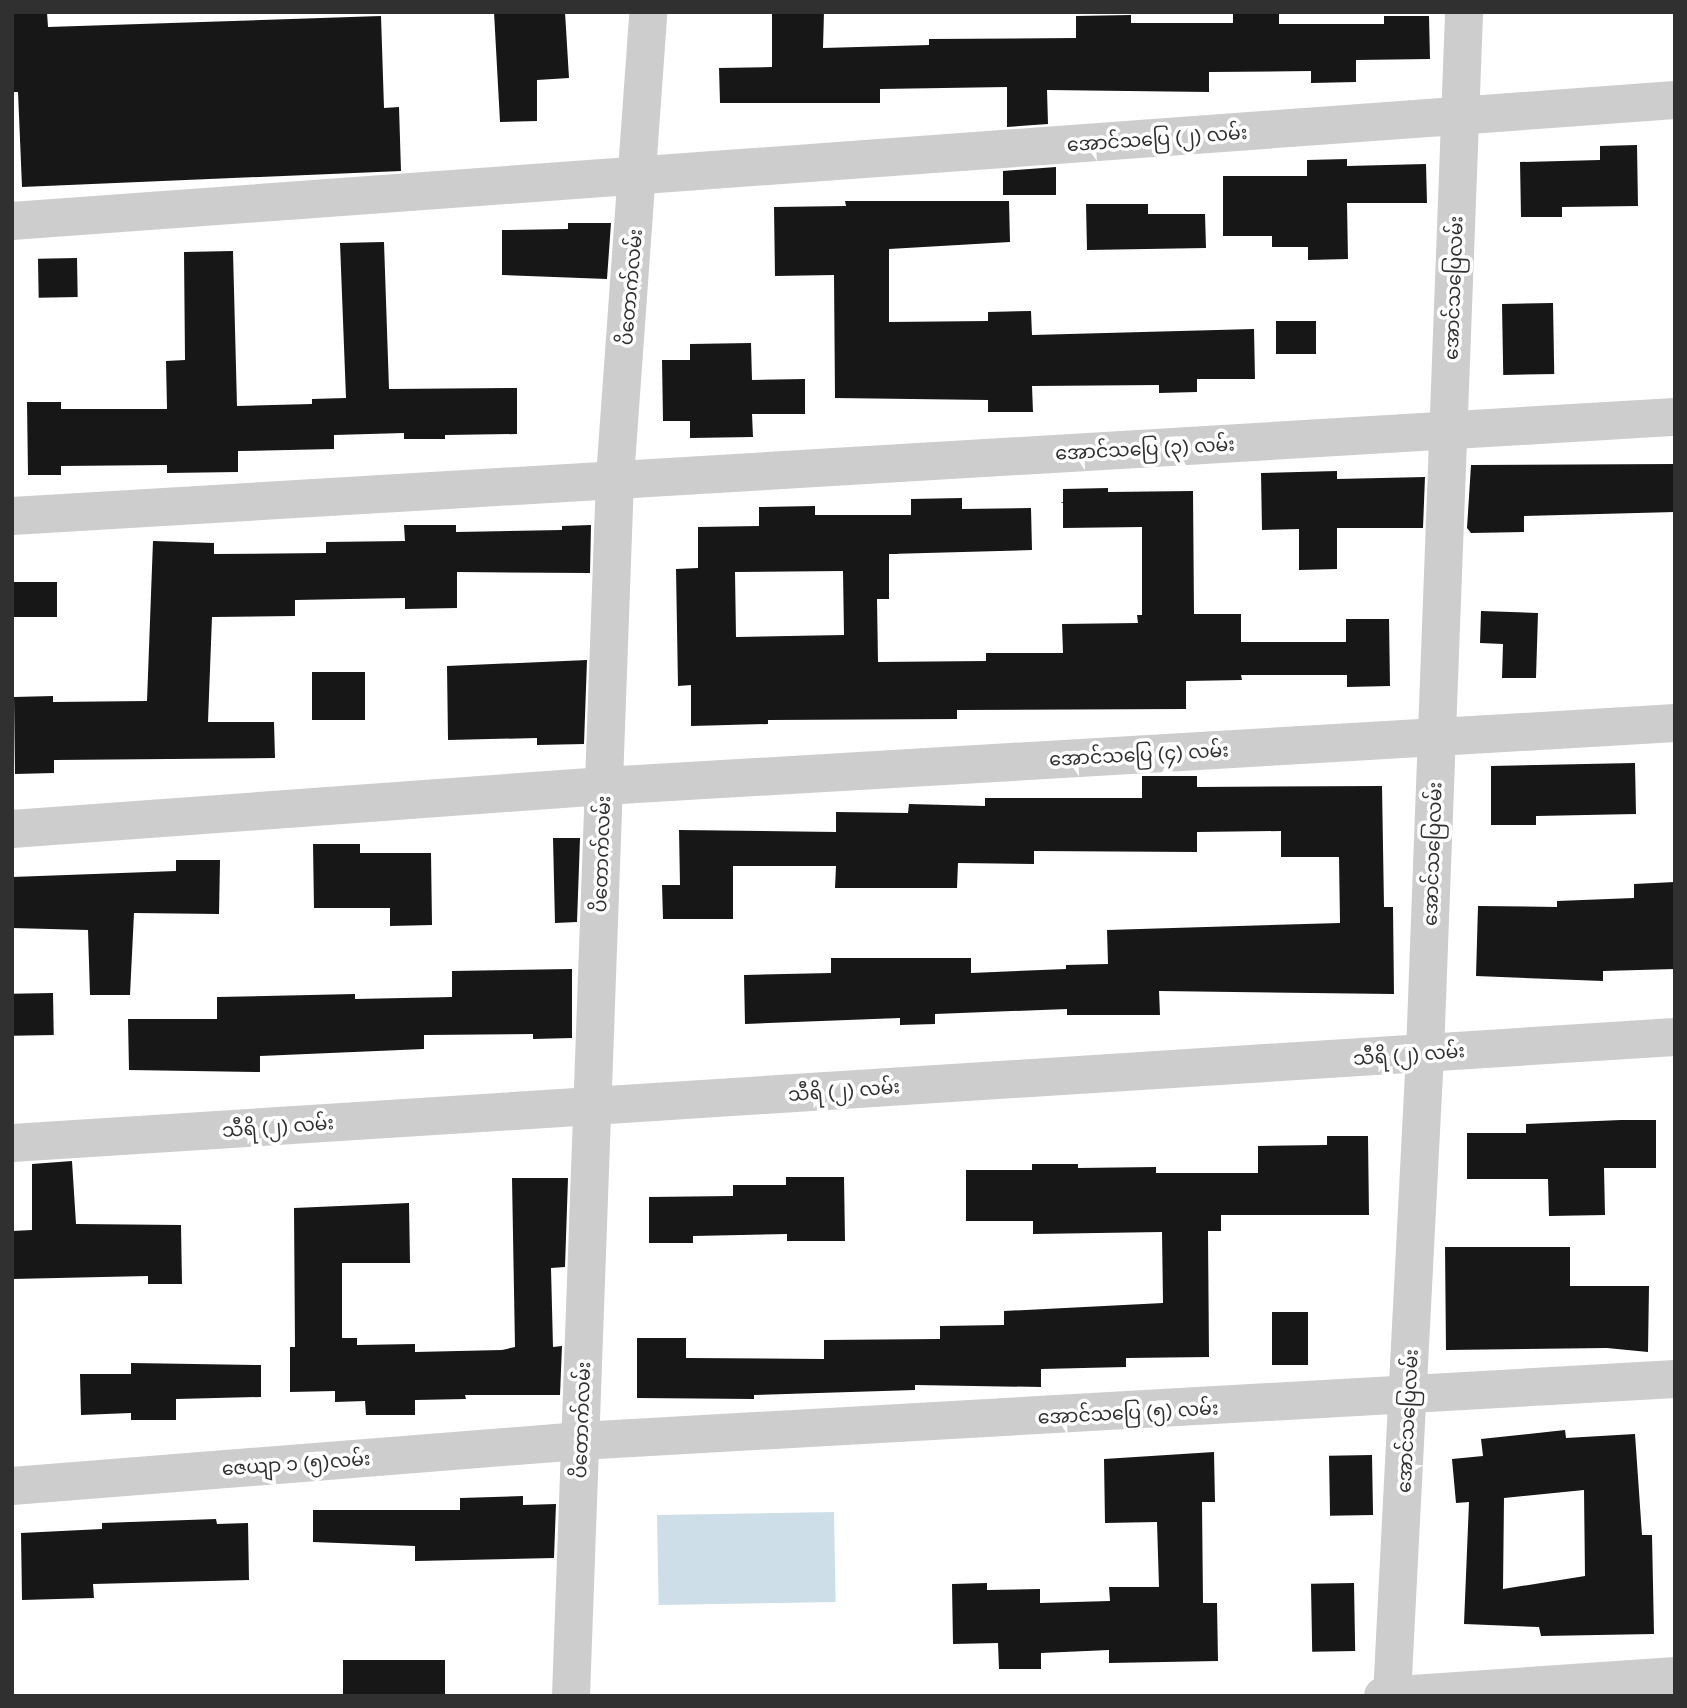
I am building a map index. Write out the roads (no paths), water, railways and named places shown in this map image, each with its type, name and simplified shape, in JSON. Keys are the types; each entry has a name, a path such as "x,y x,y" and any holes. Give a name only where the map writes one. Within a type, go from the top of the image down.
{"street":[{"name":"ပိတောက်လမ်း","path":"571,1696 615,478 639,175 648,12"},
{"name":"အောင်သပြေလမ်း","path":"1392,1695 1425,1053 1464,12"},
{"name":"အောင်သပြေ (၂) လမ်း","path":"12,221 1675,100"},
{"name":"အောင်သပြေ (၃) လမ်း","path":"12,516 1675,417"},
{"name":"အောင်သပြေ (၄) လမ်း","path":"12,829 603,786 1675,723"},
{"name":"သီရိ (၂) လမ်း","path":"12,1143 1675,1037"},
{"name":"အောင်သပြေ (၅) လမ်း","path":"580,1441 1408,1397 1675,1379"},
{"name":"ဇေယျာ ၁ (၅)လမ်း","path":"12,1486 580,1441"},
{"path":"1383,1696 1675,1676"}]}
